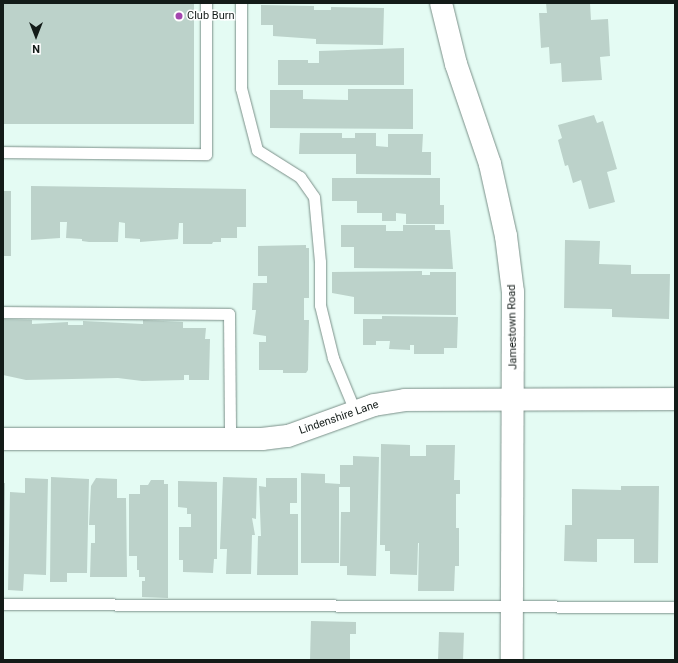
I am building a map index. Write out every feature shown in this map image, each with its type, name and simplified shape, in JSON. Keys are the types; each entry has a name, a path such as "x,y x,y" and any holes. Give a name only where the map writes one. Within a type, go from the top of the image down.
{"street":[{"name":"Jamestown Road","path":"441,3 456,64 490,164 506,236 513,292 514,399 512,660"},
{"name":"Lindenshire Lane","path":"3,439 262,439 288,436 374,405 405,400 675,400"}],"lane":[{"path":"3,152 206,154 206,3"},
{"path":"241,3 241,88 257,150 300,177 314,197 320,262 320,305 333,358 356,411"},
{"path":"3,312 229,314 230,439"},
{"path":"3,604 512,605 675,607"}],"building":[{"path":"3,3 194,3 194,124 3,124"},
{"path":"546,3 590,3 591,20 608,19 610,56 600,57 602,80 562,82 561,63 550,64 549,47 541,48 539,13 547,13"},
{"path":"261,5 314,6 314,10 331,10 331,7 384,8 383,45 316,44 316,39 273,36 273,25 261,25"},
{"path":"404,48 404,85 278,85 278,60 308,60 308,63 319,63 319,51"},
{"path":"348,89 413,89 413,129 270,128 270,90 303,90 303,99 348,100"},
{"path":"594,115 597,123 603,121 617,169 607,172 615,202 589,209 581,180 573,183 568,165 565,166 558,140 562,138 558,125"},
{"path":"300,133 342,133 342,138 355,138 355,133 376,133 376,146 388,147 388,134 423,134 422,152 431,152 431,175 356,174 356,154 299,154"},
{"path":"332,178 440,178 440,205 444,205 444,224 406,224 406,214 396,213 396,221 382,221 382,213 357,213 357,201 332,201"},
{"path":"31,186 246,189 246,227 237,227 237,238 221,238 221,242 213,242 212,244 183,244 183,223 179,223 178,239 140,242 140,239 125,238 125,223 119,222 118,242 89,242 82,241 82,239 66,238 67,222 60,222 60,238 31,240"},
{"path":"3,191 11,191 11,256 3,256"},
{"path":"341,225 386,225 386,231 403,231 403,225 435,225 435,230 450,230 453,269 354,268 354,247 341,247"},
{"path":"565,240 600,241 599,264 631,265 631,274 670,274 669,319 612,317 612,309 564,308"},
{"path":"306,245 306,248 309,248 309,298 304,298 304,320 309,320 308,370 306,373 283,373 283,370 259,370 259,342 266,342 266,336 253,334 256,310 252,310 253,283 267,283 267,276 258,276 258,246"},
{"path":"422,271 422,275 430,275 430,272 456,272 456,315 354,314 354,297 332,293 332,272"},
{"path":"382,316 458,317 457,348 444,348 444,354 414,354 414,345 410,345 410,350 389,349 390,341 376,341 376,345 363,345 363,319 382,319"},
{"path":"3,319 32,320 32,324 68,322 68,325 83,325 83,321 143,324 143,320 183,322 183,328 206,328 205,339 210,339 209,380 189,380 189,375 184,375 184,380 142,381 118,378 26,380 3,375"},
{"path":"381,444 410,445 410,456 426,456 426,445 455,445 454,480 460,480 460,494 456,494 456,528 459,528 459,566 455,566 454,591 418,591 419,543 417,575 390,574 390,551 385,551 385,545 380,545"},
{"path":"353,456 379,457 376,576 347,575 347,566 340,566 341,512 350,512 350,487 339,487 339,563 301,563 301,473 325,474 325,483 340,484 340,465 353,465"},
{"path":"51,477 89,479 87,573 67,573 67,582 50,582"},
{"path":"223,477 257,478 256,519 252,518 255,535 252,535 251,574 226,574 227,549 220,549"},
{"path":"25,478 48,479 46,575 24,574 23,591 8,590 10,492 25,493"},
{"path":"96,478 117,479 117,498 126,498 127,577 90,577 91,543 95,543 95,525 89,525 91,486"},
{"path":"266,478 297,478 297,503 290,503 290,514 298,514 298,575 257,575 258,536 261,536 259,486 266,487"},
{"path":"151,480 164,480 164,484 168,484 168,598 142,597 142,581 145,581 145,577 139,577 139,570 137,570 137,556 129,556 129,494 140,494 140,485 148,485"},
{"path":"178,481 217,482 217,559 214,559 213,573 183,572 183,560 179,560 179,527 191,527 191,514 187,514 187,508 178,507"},
{"path":"3,483 5,483 4,564 3,564"},
{"path":"621,486 659,486 658,563 634,563 634,539 597,539 597,562 564,561 565,525 572,525 572,489 621,490"},
{"path":"311,621 356,622 356,634 350,634 350,660 310,660"},
{"path":"439,632 464,633 463,660 438,660"}],"place":[{"name":"Club Burn","path":"179,16"}]}
